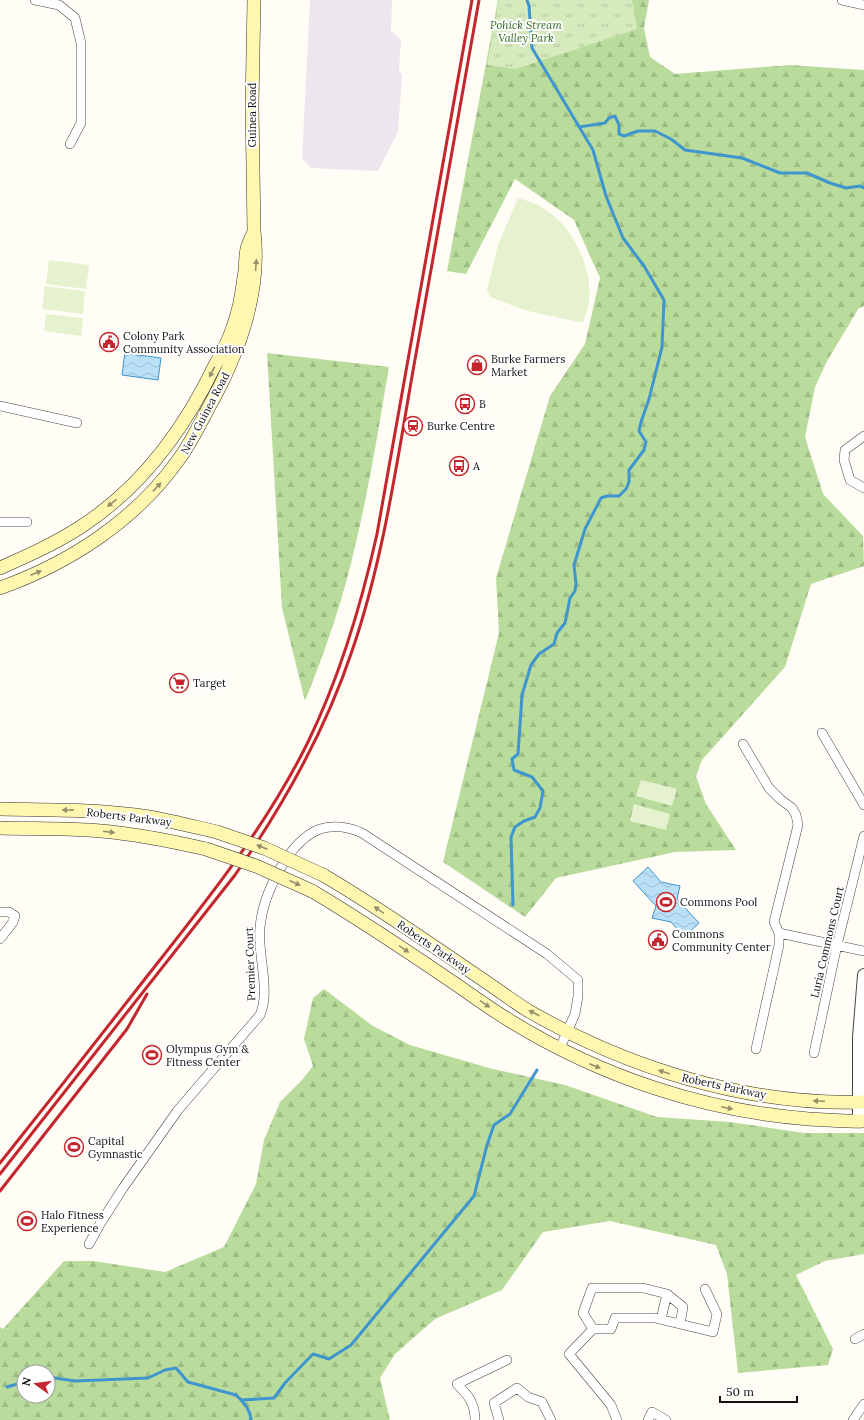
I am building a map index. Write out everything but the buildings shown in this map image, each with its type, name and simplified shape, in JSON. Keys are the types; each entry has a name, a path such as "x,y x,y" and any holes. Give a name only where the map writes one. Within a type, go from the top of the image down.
{"main road":[{"name":"Guinea Road","path":"254,0 252,106 254,231"},
{"name":"New Guinea Road","path":"0,588 56,564 87,546 131,513 165,478 180,458 223,379 242,336 246,298 247,249 254,231"},
{"name":"New Guinea Road","path":"0,568 47,546 79,528 119,497 153,464 196,403 209,379 246,298"},
{"name":"Roberts Parkway","path":"0,809 111,812 148,817 217,832 264,848 323,875 362,898 527,1009 591,1043 643,1065 732,1090 818,1101 861,1102"},
{"name":"Roberts Parkway","path":"0,828 100,831 145,836 206,849 256,866 312,891 357,918 510,1021 588,1063 621,1077 657,1089 728,1108 783,1117 862,1121"}],"street":[{"path":"35,0 59,5 75,18 81,43 81,123 70,144"},
{"path":"842,0 864,5"},
{"path":"0,406 77,423"},
{"path":"864,436 845,450 844,460 850,480 864,488"},
{"path":"0,522 27,522"},
{"path":"822,733 864,805"},
{"path":"743,744 769,788 780,800 792,808 796,815 798,825 774,922 779,933 779,944 756,1049"},
{"name":"Premier Court","path":"89,1244 123,1188 178,1110 260,1015 264,1005 264,992 259,928 264,905 274,879 294,850 315,832 322,829 342,827 362,833 547,954 578,980 578,996 575,1014 560,1048"},
{"name":"Luria Commons Court","path":"814,1053 837,944 864,836"},
{"path":"0,912 9,912 15,916 13,922 0,939"},
{"path":"779,933 837,944 864,951"},
{"path":"862,1121 858,1037 864,975"},
{"path":"593,1329 583,1313 592,1288 643,1288 667,1294 683,1307 680,1324"},
{"path":"617,1420 611,1405 569,1354 593,1329 611,1329 615,1318 655,1318 713,1332 717,1314 705,1290"},
{"path":"661,1319 667,1294"},
{"path":"855,1339 864,1334"},
{"path":"475,1420 475,1413 470,1397 457,1384 507,1360"},
{"path":"499,1420 494,1403 516,1388 528,1397 542,1402 551,1420"},
{"path":"853,1420 864,1404"},
{"path":"648,1420 652,1412 666,1420"}],"shaded area":[{"path":"310,0 392,0 391,30 401,40 399,70 402,75 398,132 378,171 311,168 302,158"}],"green space":[{"path":"498,0 649,0 644,28 650,57 675,74 789,65 864,70 864,306 859,308 827,361 815,387 805,437 823,494 863,536 864,566 811,584 785,667 702,760 696,776 706,804 736,850 675,852 556,878 525,917 443,862 499,633 496,578 550,396 585,344 600,278 574,220 515,179 466,274 447,271"},
{"name":"Pohick Stream Valley Park","path":"499,0 632,0 637,29 516,69 487,65"},
{"path":"518,198 540,206 556,218 565,227 580,250 588,276 589,289 589,305 583,323 528,311 490,297 487,290 498,245"},
{"path":"49,260 89,265 86,289 46,284"},
{"path":"45,286 85,291 83,314 42,309"},
{"path":"46,314 83,318 81,336 44,331"},
{"path":"267,353 389,367 370,476 346,583 334,623 305,701 282,608"},
{"path":"641,780 677,789 672,806 636,796"},
{"path":"634,804 670,814 666,830 630,821"},
{"path":"324,989 373,1026 410,1045 489,1068 565,1085 657,1117 730,1122 804,1133 864,1133 864,1254 825,1261 796,1275 833,1349 828,1365 738,1373 727,1274 716,1245 610,1221 543,1232 502,1290 435,1319 395,1354 380,1378 390,1420 0,1420 0,1327 3,1329 64,1261 93,1261 165,1272 224,1247 256,1184 264,1140 280,1102 302,1080 313,1066 304,1039 313,998"}],"water":[{"path":"125,351 130,352 131,354 161,358 158,380 122,375"},
{"name":"Commons Pool","path":"648,867 661,882 680,886 677,899 699,923 684,937 671,922 652,918 656,906 633,881"}],"waterway":[{"path":"513,905 511,837 515,827 524,821 535,817 540,808 543,791 532,777 514,770 512,759 518,754 522,695 531,665 539,654 554,644 557,633 565,623 570,598 575,591 576,584 574,565 585,529 601,498 607,496 619,496 626,489 629,482 629,470 644,450 646,442 639,431 662,347 664,300 644,266 623,238 606,196 593,150 532,48 529,6 527,0"},
{"path":"579,127 605,123 609,118 615,116 619,125 619,134 624,136 638,131 655,131 671,139 685,150 742,158 780,173 807,173 846,188 860,186 864,188"},
{"path":"242,1400 274,1398 285,1383 313,1354 329,1359 351,1345 474,1196 487,1145 494,1125 510,1114 537,1070"},
{"path":"56,1378 75,1381 148,1378 165,1370 176,1368 188,1382 236,1395 248,1409 250,1420"},
{"path":"7,1387 16,1384"}],"railway":[{"path":"0,1163 195,916 256,832 292,773 308,742 330,692 357,614 377,534 472,0"},
{"path":"0,1174 235,875 253,849 301,768 316,739 341,681 363,615 390,504 479,0"},
{"path":"0,1191 127,1029 147,994"}],"place":[{"name":"Colony Park Community Association","path":"109,342"},
{"name":"Burke Farmers Market","path":"477,365"},
{"name":"B","path":"465,404"},
{"name":"Burke Centre","path":"413,426"},
{"name":"A","path":"459,466"},
{"name":"Target","path":"179,683"},
{"name":"Commons Pool","path":"666,902"},
{"name":"Commons Community Center","path":"658,940"},
{"name":"Olympus Gym & Fitness Center","path":"152,1055"},
{"name":"Capital Gymnastic","path":"74,1147"},
{"name":"Halo Fitness Experience","path":"27,1221"}]}
